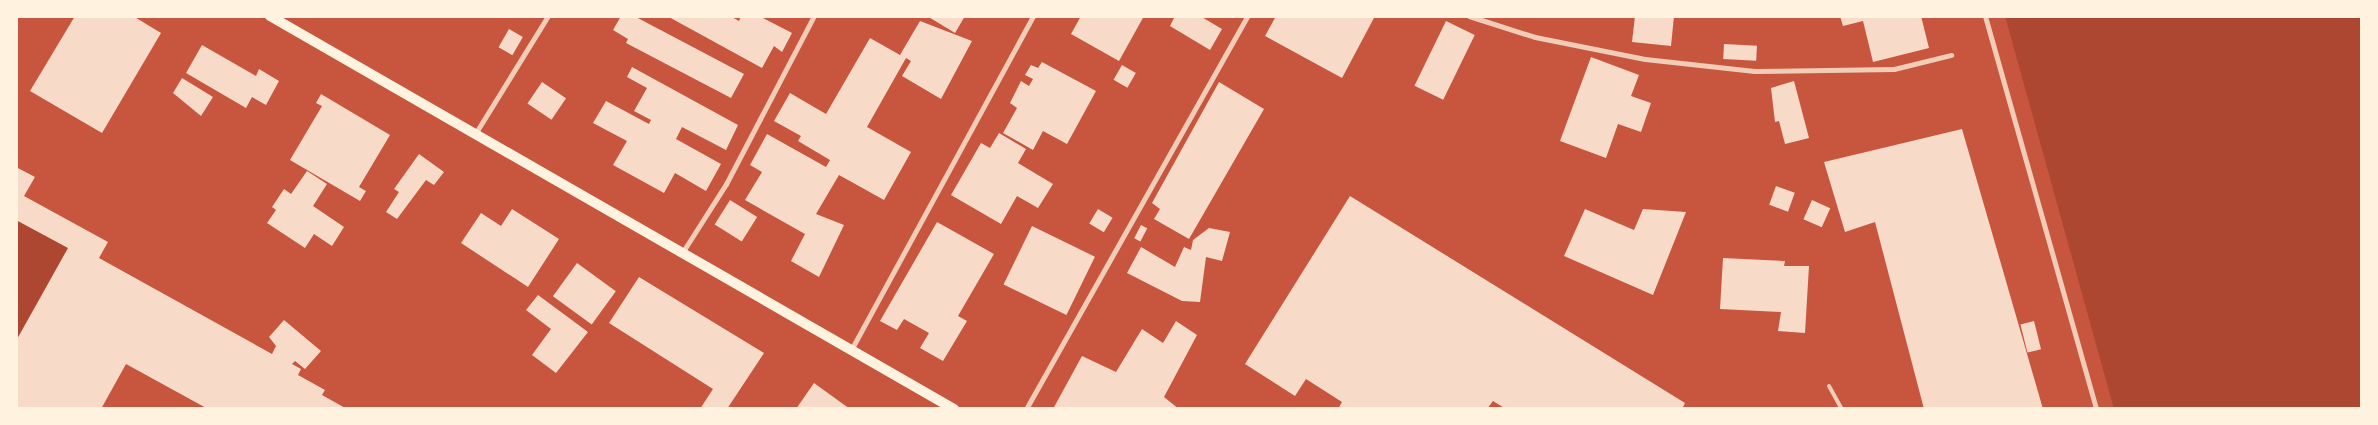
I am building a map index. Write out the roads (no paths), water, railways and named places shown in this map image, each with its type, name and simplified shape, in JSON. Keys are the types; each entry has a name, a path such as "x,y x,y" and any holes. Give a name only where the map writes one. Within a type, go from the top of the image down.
{"main road":[{"path":"270,16 954,409"}],"street":[{"path":"475,134 548,16"},
{"path":"682,253 726,184 814,16"},
{"path":"851,350 1033,16"},
{"path":"1026,409 1247,16"},
{"path":"1469,16 1535,37 1645,59 1754,71 1894,69 1951,55"},
{"path":"1985,16 2096,409"}],"lane":[{"path":"1829,386 1842,409"}]}
